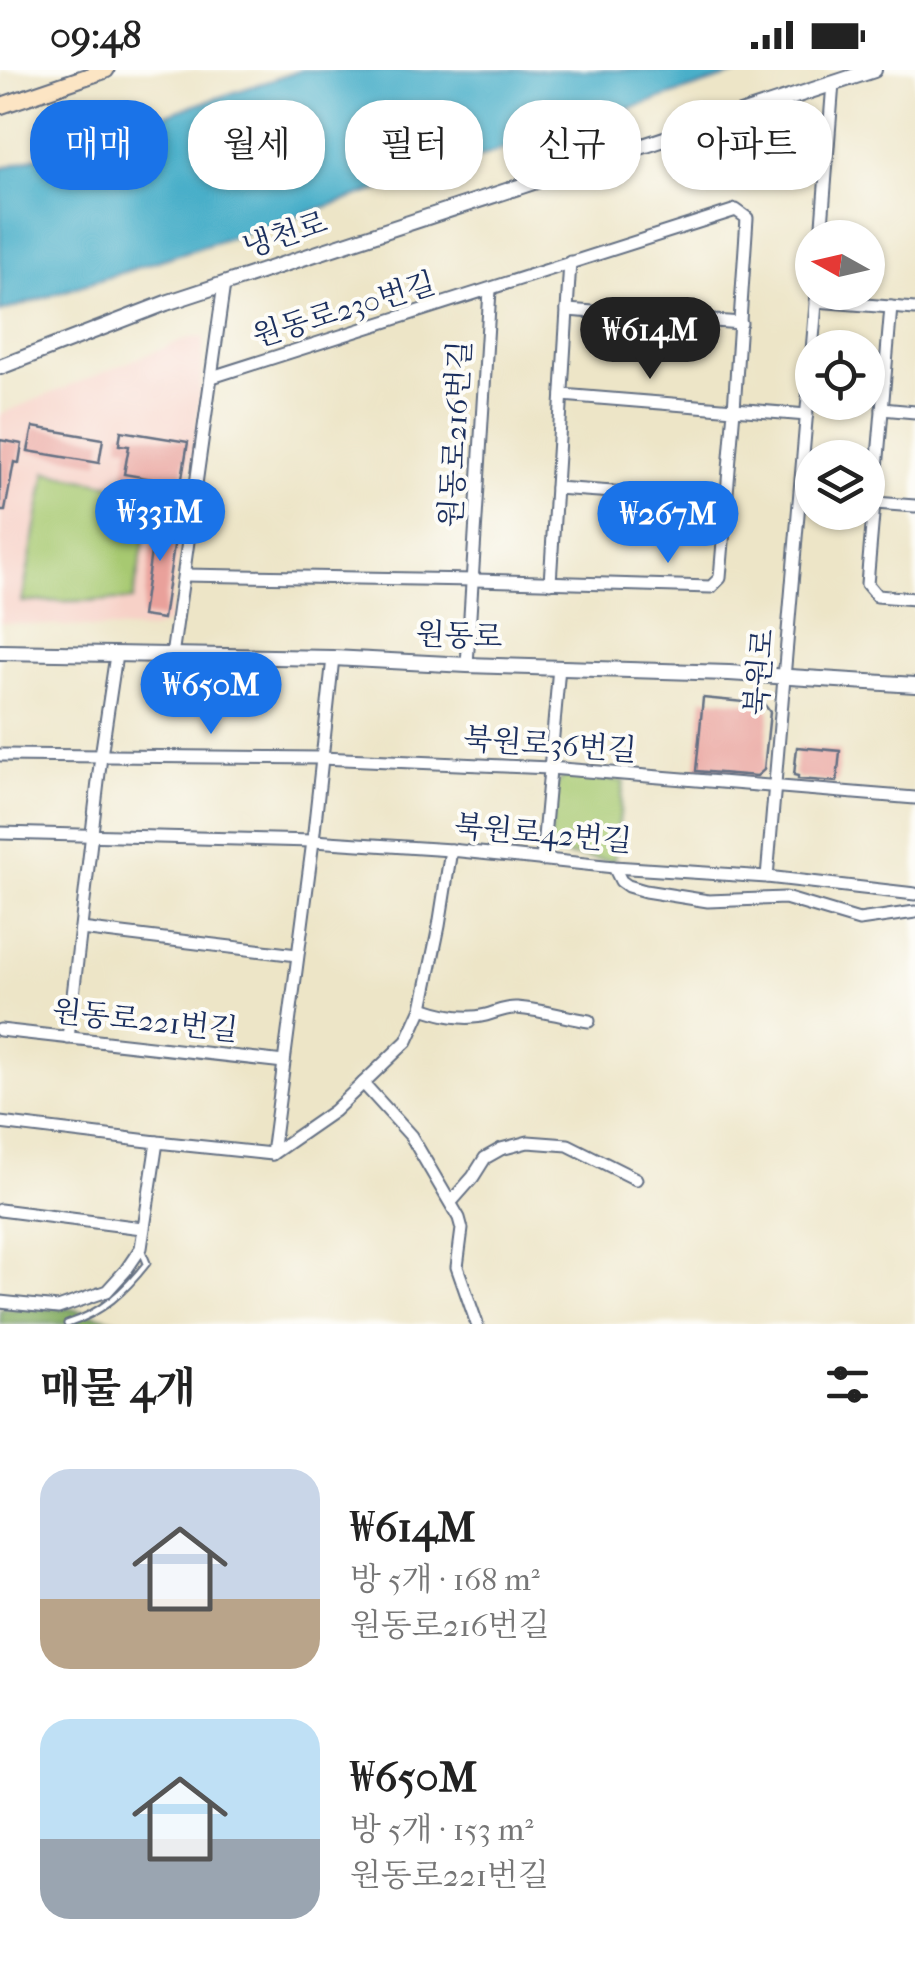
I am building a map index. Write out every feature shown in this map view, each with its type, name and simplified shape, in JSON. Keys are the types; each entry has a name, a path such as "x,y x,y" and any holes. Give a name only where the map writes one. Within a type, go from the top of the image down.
{"main road":[{"path":"0,106 106,70"}],"street":[{"name":"냉천로","path":"0,367 224,284 874,70"},
{"path":"822,220 833,84"},
{"path":"184,575 710,588 720,578 747,218 736,210 490,290"},
{"path":"550,583 570,262"},
{"name":"원동로230번길","path":"172,656 224,284"},
{"name":"원동로230번길","path":"212,377 490,290"},
{"name":"원동로216번길","path":"468,665 490,290"},
{"path":"885,306 915,309"},
{"path":"885,371 890,307"},
{"path":"568,310 741,324"},
{"path":"562,395 795,414"},
{"path":"885,409 915,412"},
{"name":"북원로","path":"768,877 807,420"},
{"path":"556,488 727,500"},
{"path":"885,504 915,506"},
{"path":"873,530 868,584 877,596 915,599"},
{"name":"원동로","path":"0,652 333,658 915,686"},
{"path":"68,1038 116,655"},
{"path":"272,1154 314,841 333,658"},
{"path":"542,860 559,667"},
{"path":"0,755 321,758"},
{"name":"북원로36번길","path":"321,758 550,768 915,798"},
{"path":"0,833 314,841"},
{"name":"북원로42번길","path":"314,841 768,877 915,894"},
{"path":"0,1123 272,1154 334,1111 408,1040 422,1008 451,850"},
{"path":"614,866 620,880 645,891 726,901 785,898 859,920 915,912"},
{"path":"81,929 297,955"},
{"path":"422,1008 464,1017 518,1008 589,1021"},
{"name":"원동로221번길","path":"0,1030 284,1062"},
{"path":"363,1082 411,1136 459,1218 462,1228 457,1266 476,1324"},
{"path":"0,1302 58,1308 107,1291 140,1248 156,1142"},
{"path":"451,1202 485,1158 528,1142 568,1145 636,1179"},
{"path":"0,1210 142,1228"}],"lane":[{"path":"67,1324 114,1300 147,1263 140,1248"}],"shaded area":[{"path":"204,337 197,431 168,623 152,630 0,623 0,414 188,338"}],"green space":[{"path":"46,472 153,493 133,600 22,602"},
{"path":"566,775 624,781 614,861 555,854 549,849 557,782"},
{"path":"0,1308 69,1308 129,1324 0,1324"}],"water":[{"path":"302,70 749,70 641,105 641,100 503,100 503,149 483,156 483,100 345,100 345,190 378,190 0,312 0,169 30,159 30,190 168,190 168,114 188,107 188,190 325,190 325,100 210,100"}],"building":[{"path":"33,427 103,439 99,463 28,451"},
{"path":"121,431 188,442 181,484 124,474 129,446 119,445"},
{"path":"0,440 22,444 19,463 14,462 5,511 0,511"},
{"path":"157,509 179,512 163,619 142,616"},
{"path":"703,698 764,704 770,712 764,770 757,776 696,771"},
{"path":"797,747 840,751 837,782 798,779 794,775"}]}
